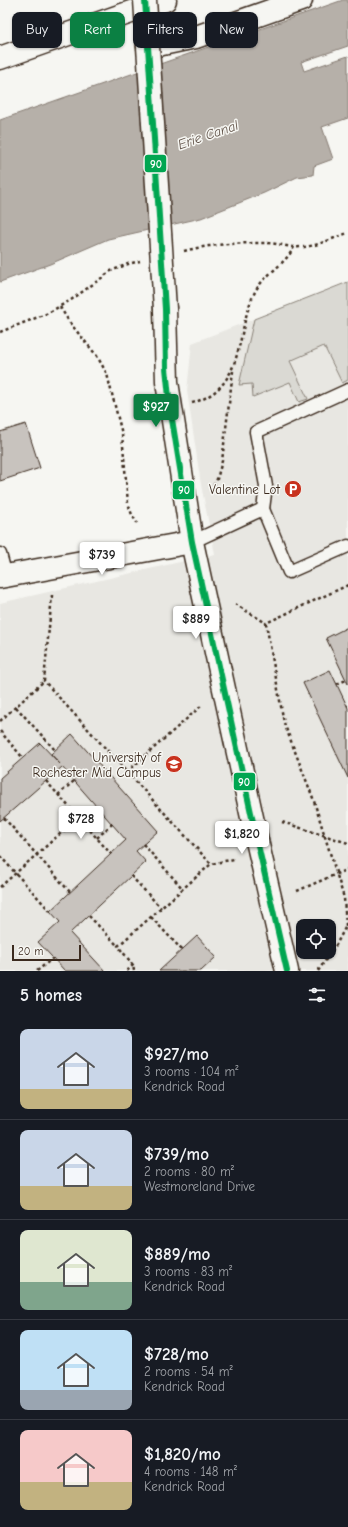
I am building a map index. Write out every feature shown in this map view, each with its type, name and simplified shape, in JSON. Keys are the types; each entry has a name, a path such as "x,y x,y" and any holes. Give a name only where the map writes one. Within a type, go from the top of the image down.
{"main road":[{"path":"145,0 146,12"},
{"path":"0,58 165,0"},
{"path":"197,37 301,0"},
{"path":"148,48 165,309 166,368 170,407 192,542 256,837 287,971"},
{"path":"3,576 192,542"}],"lane":[{"path":"348,390 256,432 266,486 263,509 289,572 348,546"},
{"path":"192,542 263,509"},
{"path":"0,554 3,576"}],"path":[{"path":"211,491 217,479 222,461 234,368 248,310 257,289 263,280 290,256 294,247"},
{"path":"60,307 70,323 97,356 107,374 122,434 128,503 137,523"},
{"path":"170,407 187,404 206,397 222,385 234,368"},
{"path":"266,623 348,586"},
{"path":"0,721 44,681 52,596"},
{"path":"235,604 266,623 284,723 304,772 337,875 344,898 348,933"},
{"path":"337,684 348,679"},
{"path":"44,681 211,864"},
{"path":"127,772 201,706"},
{"path":"16,707 55,750"},
{"path":"0,731 23,758"},
{"path":"46,781 111,854"},
{"path":"58,795 74,781"},
{"path":"4,818 70,892"},
{"path":"0,887 78,818"},
{"path":"282,822 348,843"},
{"path":"97,838 112,824"},
{"path":"144,844 182,889"},
{"path":"0,856 50,911"},
{"path":"118,946 211,864 234,859"},
{"path":"297,890 337,875 348,869"},
{"path":"131,876 161,908"},
{"path":"89,916 118,946 133,965 134,971"},
{"path":"152,917 182,950"},
{"path":"318,971 336,945 348,922"},
{"path":"37,971 53,958"},
{"path":"127,971 133,965"}],"shaded area":[{"name":"University of Rochester Mid Campus","path":"348,282 348,971 0,971 0,603 215,554 201,485 187,391 192,343"},
{"path":"348,282 348,380 342,383 324,346 290,361 308,399 299,402 290,382 253,397 252,384 239,385 254,319"}],"water":[{"name":"Erie Canal","path":"343,0 348,0 348,46 301,62 304,71 348,56 348,118 322,127 333,159 314,166 313,175 297,177 264,193 201,218 108,239 50,264 0,282 0,120 206,48 258,48 258,30"}],"building":[{"path":"26,424 40,468 0,481 0,432"},
{"path":"348,627 348,684 326,638"},
{"path":"330,670 348,708 348,778 303,683"},
{"path":"72,734 158,831 136,851 146,862 70,933 105,971 65,971 38,942 60,922 50,911 126,840 62,767 0,821 0,778 40,743 60,764 51,754"},
{"path":"197,936 216,957 201,971 159,971"}],"transit line":[{"name":"90","path":"145,0 165,309 166,368 170,407 192,542 287,971"}],"place":[{"name":"Valentine Lot","path":"293,489"},
{"name":"University of Rochester Mid Campus","path":"174,764"}]}
